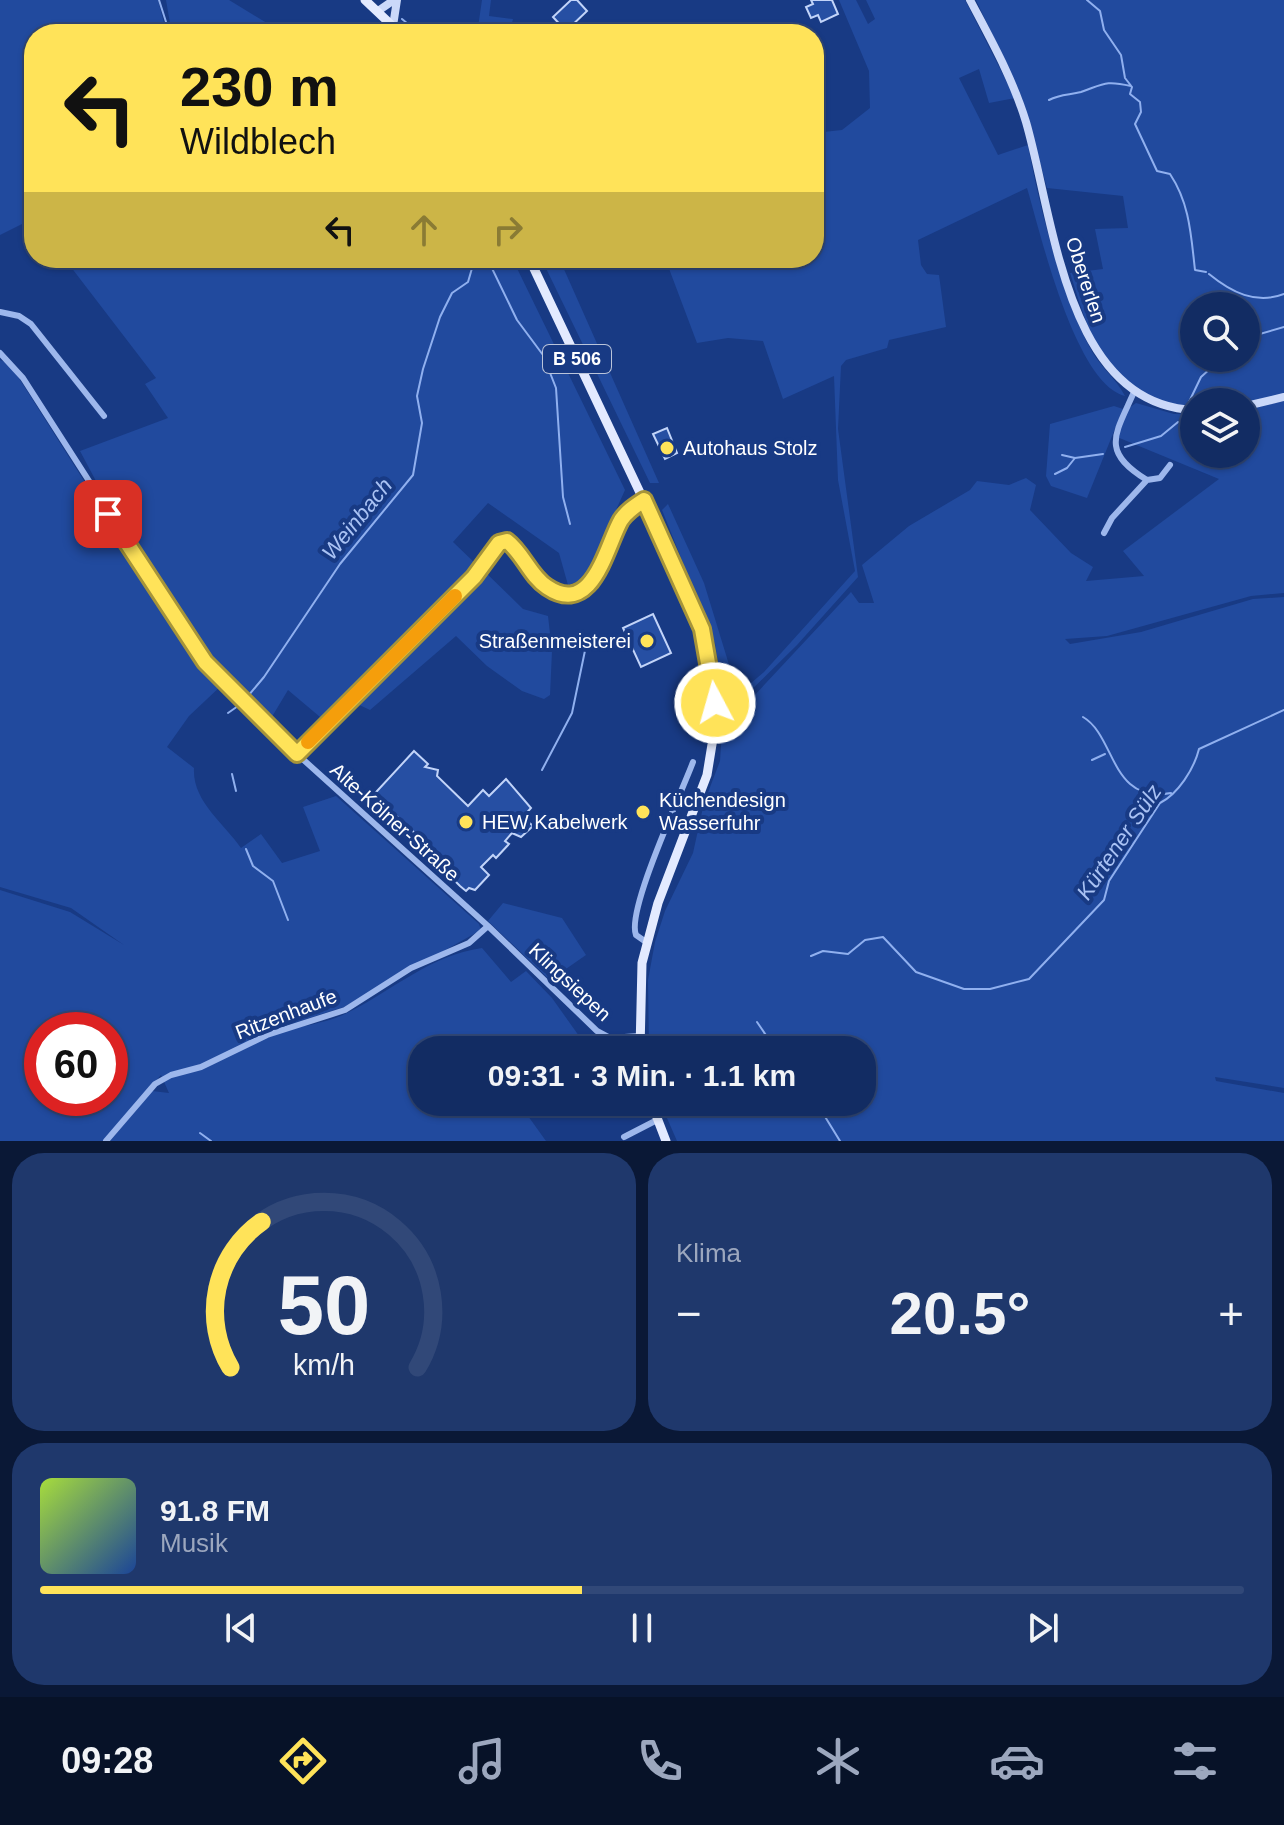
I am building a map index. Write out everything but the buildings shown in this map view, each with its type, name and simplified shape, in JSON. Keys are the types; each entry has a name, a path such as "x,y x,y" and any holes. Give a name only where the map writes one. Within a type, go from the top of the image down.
{"main road":[{"path":"373,4 396,0 393,24"},
{"name":"Obererlen","path":"970,0 1019,101 1080,319 1106,367 1134,392 1150,403 1180,408"},
{"path":"373,4 391,24"},
{"name":"B 506","path":"534,268 702,629 715,703 713,748 704,784 646,942 640,982 639,1036"},
{"path":"656,1116 666,1141"}],"street":[{"path":"0,312 19,316 31,324 104,416"},
{"name":"Alte-Kölner-Straße","path":"0,353 23,378 205,662 297,754 488,926"},
{"path":"1134,392 1114,435 1114,445 1120,460 1147,480"},
{"path":"1104,533 1112,518 1147,480 1160,478 1170,465"},
{"path":"297,754 474,577 499,543 507,541 515,547 545,586 565,593 576,591 586,588 599,573 620,522 644,500"},
{"path":"646,942 636,935 634,924 649,871 693,762"},
{"name":"Klingsiepen","path":"488,926 604,1036"},
{"name":"Ritzenhaufe","path":"106,1141 155,1084 201,1067 267,1035 345,1010 411,968 469,943 488,926"},
{"path":"624,1137 657,1120"}],"shaded area":[{"path":"0,0 158,0 164,24 24,24 24,223 0,235"},
{"path":"166,0 229,0 269,24 170,24"},
{"path":"482,0 491,0 489,16 513,19 512,24 478,24"},
{"path":"839,0 856,0 868,24 875,19 866,0 965,0 1015,98 989,103 979,69 959,78 998,155 1028,145 1045,220 1069,302 1093,353 1125,396 1107,385 1091,365 1076,337 1062,305 1027,188 918,240 921,265 927,274 939,275 946,327 889,340 887,348 846,360 841,366 838,429 858,577 797,645 727,714 738,713 851,592 859,603 874,603 862,565 909,526 970,490 977,481 1009,485 1026,478 1036,485 1030,510 1071,553 1093,567 1086,581 1144,576 1123,551 1219,479 1192,468 1260,468 1260,406 1284,401 1284,593 1251,596 1107,636 1065,639 1070,644 1141,632 1253,599 1284,597 1284,1088 1215,1077 1216,1081 1284,1093 1284,1141 677,1141 666,1116 876,1116 876,1036 649,1036 648,980 665,911 693,853 704,803 720,761 724,702 715,643 662,510 668,504 704,583 738,694 764,672 855,571 838,480 834,376 783,399 763,341 728,338 697,343 669,268 824,268 824,132 842,130 870,108 869,71"},
{"path":"976,0 1284,0 1284,394 1260,399 1260,388 1180,388 1180,406 1151,400 1119,378 1097,346 1070,273 1103,269 1095,229 1128,228 1123,196 1047,188 1022,98"},
{"path":"72,268 517,268 625,490 585,579 568,585 559,553 488,503 453,542 478,566 326,722 288,690 270,720 209,661 113,513 80,451 168,418 145,384 156,378"},
{"path":"546,268 563,268 659,483 650,483"},
{"path":"0,360 10,364 200,664 223,684 189,716 167,747 194,768 198,791 210,811 241,848 261,834 282,863 320,851 303,807 336,796 479,924 481,930 344,1007 265,1032 241,1023 257,1042 336,1018 428,966 482,948 511,982 526,971 552,998 579,1036 408,1036 408,1116 528,1116 546,1141 110,1141 152,1091 169,1093 161,1075 128,1113 128,1012 24,1012 24,1116 125,1116 103,1141 0,1141 0,890 70,912 124,945 71,908 0,887"},
{"path":"1136,403 1180,414 1180,463 1117,437 1129,408"},
{"path":"1114,406 1123,409 1087,498 1051,486 1046,476 1050,424"},
{"path":"482,569 523,609 548,616 552,651 550,695 544,699 522,691 487,666 456,636 370,710 353,702 463,593"},
{"path":"503,903 562,918 586,955 550,980 488,921"}],"waterway":[{"path":"159,0 167,24"},
{"path":"1087,0 1100,11 1104,30 1121,55 1125,78 1132,87 1130,94 1140,102 1141,112 1135,124 1157,171 1170,174 1182,197 1195,270 1206,272"},
{"name":"Weinbach","path":"402,19 408,24"},
{"path":"1049,100 1105,84 1131,86"},
{"name":"Weinbach","path":"248,696 340,564 413,475 422,423 417,396 423,369 440,317 452,293 468,282 472,268"},
{"path":"492,268 517,320 543,355 556,388 563,497 570,524"},
{"path":"1209,274 1244,295 1264,298 1284,294"},
{"path":"1260,334 1284,327"},
{"path":"1196,388 1207,372"},
{"path":"1125,447 1161,436 1178,422"},
{"path":"1062,455 1075,458 1103,454"},
{"path":"1055,474 1067,468 1075,458"},
{"path":"542,770 572,713 587,641"},
{"name":"Weinbach","path":"228,713 238,706"},
{"name":"Kürtener Sülz","path":"811,956 823,951 848,954 865,940 883,937 916,972 964,989 990,989 1029,979 1104,900 1109,881 1160,803 1173,794 1184,780 1199,749 1284,710"},
{"path":"1083,717 1094,726 1125,779 1151,794 1171,793"},
{"path":"1092,760 1105,754"},
{"name":"Weinbach","path":"232,774 236,791"},
{"name":"Weinbach","path":"246,849 253,866 273,881 288,920"},
{"path":"757,1022 766,1036"},
{"path":"825,1116 840,1141"},
{"path":"200,1133 211,1141"}],"slow traffic":[{"path":"308,742 455,596"}],"place":[{"name":"Autohaus Stolz","path":"667,448"},
{"name":"Straßenmeisterei","path":"647,641"},
{"name":"Küchendesign Wasserfuhr","path":"643,812"},
{"name":"HEW Kabelwerk","path":"466,822"}],"route":[{"path":"108,514 205,662 297,754 474,577 499,543 507,541 515,547 545,586 565,593 576,591 586,588 599,573 620,522 644,500 696,611 708,647 715,703"}]}
